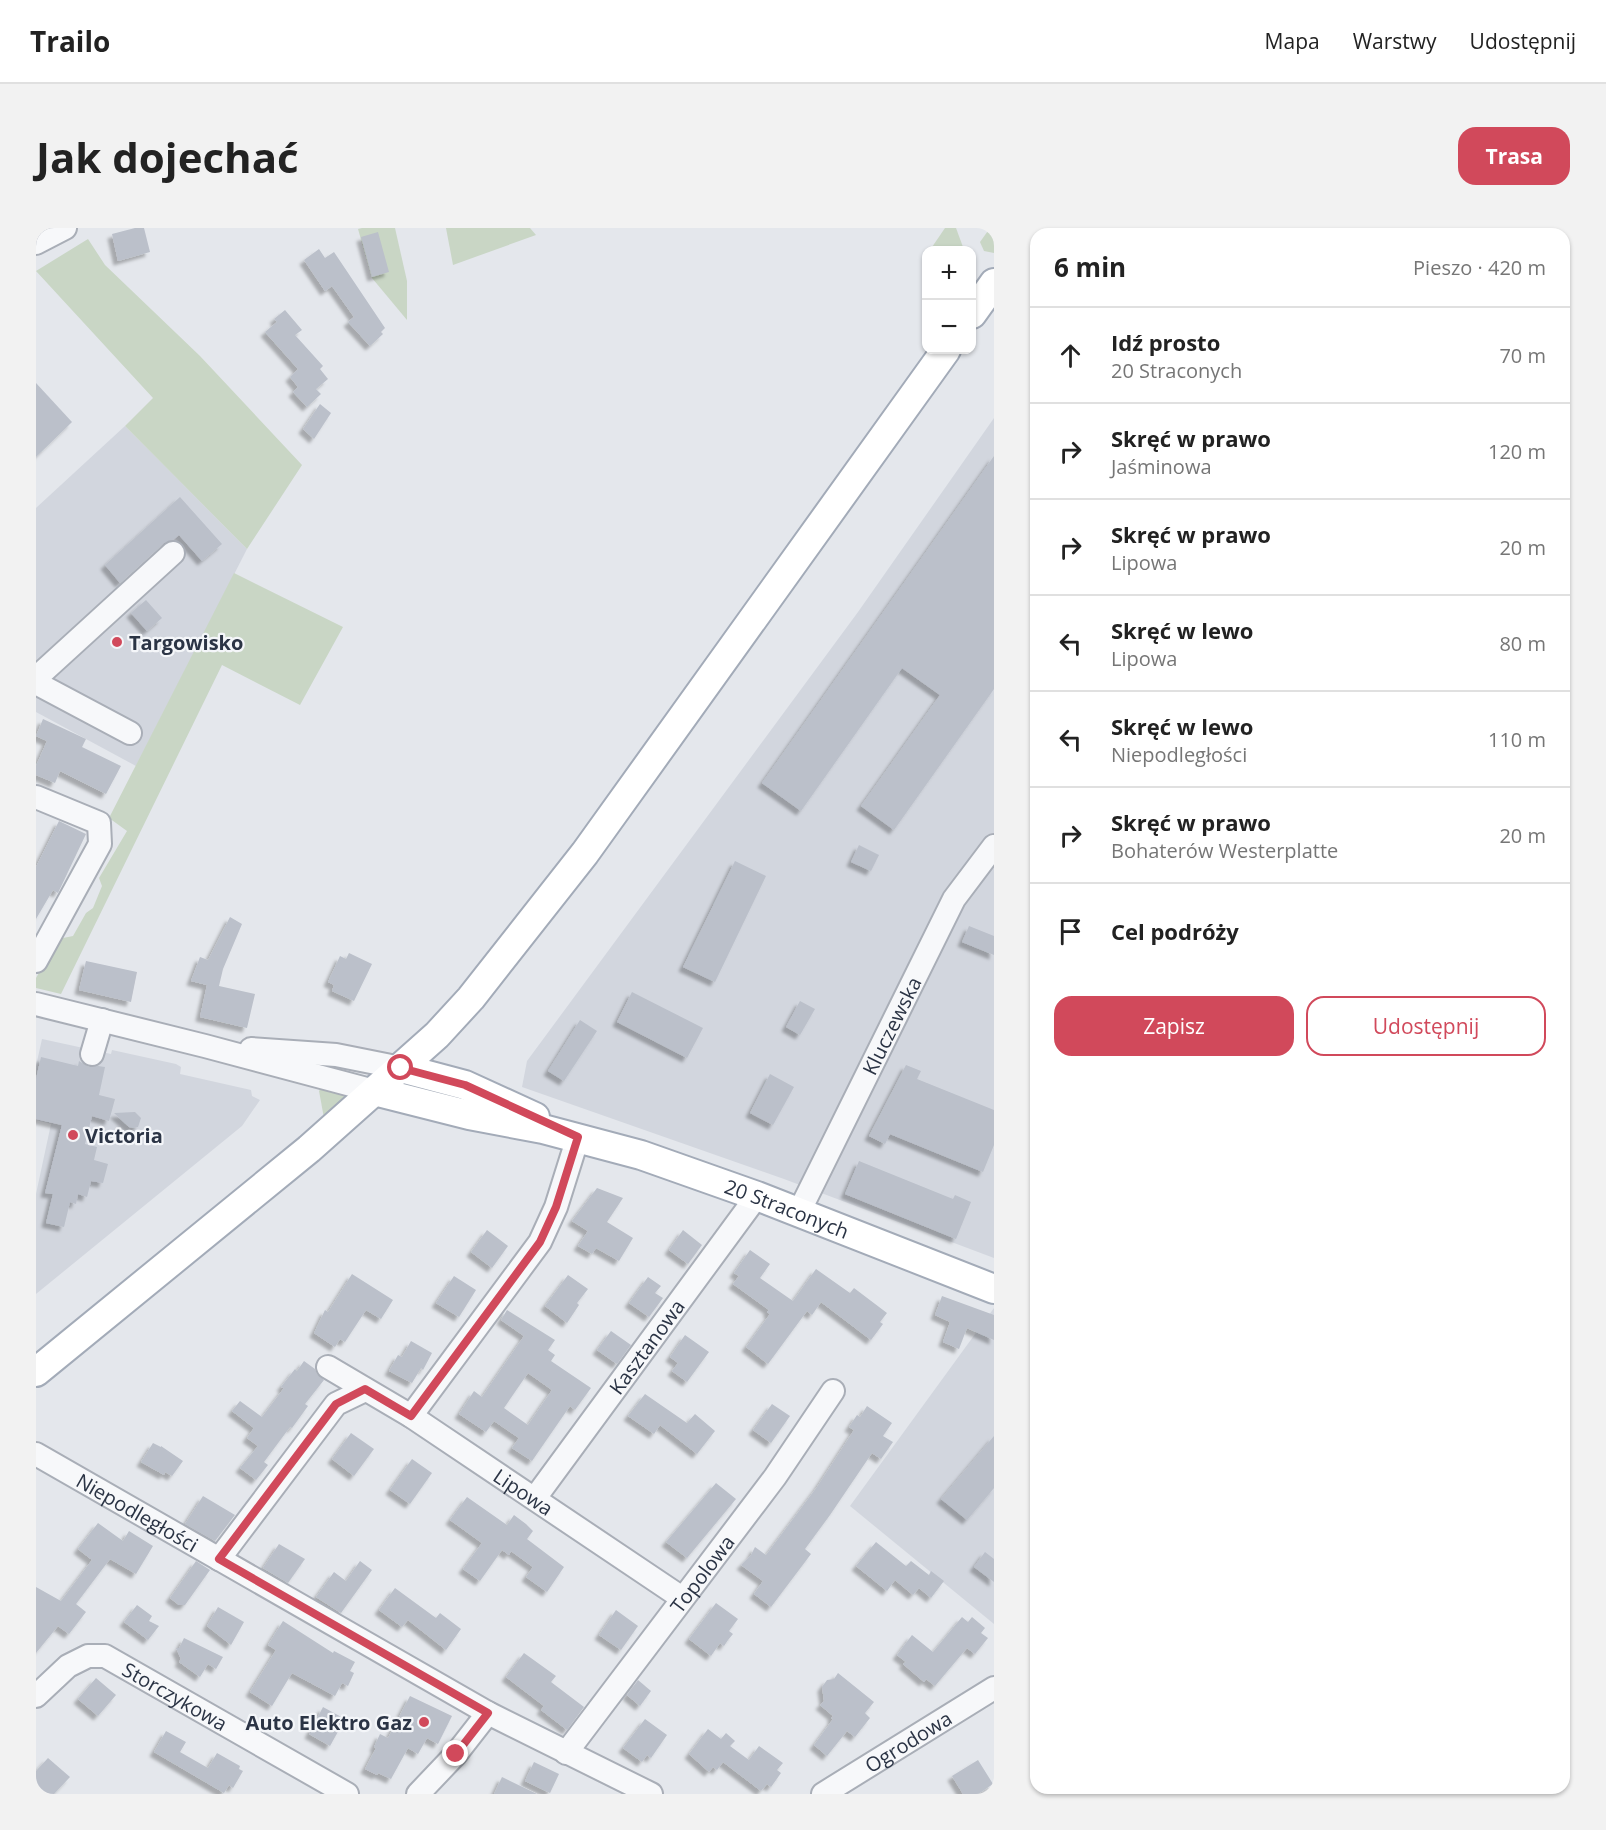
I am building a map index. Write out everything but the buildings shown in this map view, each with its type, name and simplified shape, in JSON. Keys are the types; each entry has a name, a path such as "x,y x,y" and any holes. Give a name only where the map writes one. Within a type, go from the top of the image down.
{"main road":[{"path":"976,308 994,283"},
{"path":"36,1372 309,1149 401,1068 471,998 585,853 942,354"},
{"name":"20 Straconych","path":"401,1068 437,1077 484,1094 578,1137"},
{"path":"413,1100 437,1077"},
{"name":"20 Straconych","path":"374,1091 469,1115 578,1137 641,1155 757,1196 994,1289"}],"street":[{"path":"36,243 65,228"},
{"path":"130,733 36,681 174,553"},
{"path":"36,797 99,823 99,844 36,961"},
{"name":"Kluczewska","path":"799,1212 954,899 994,846"},
{"path":"36,1004 374,1091"},
{"path":"92,1054 102,1020"},
{"path":"205,1046 336,1055 401,1068"},
{"path":"411,1416 540,1242 556,1207 578,1137"},
{"name":"Kasztanowa","path":"535,1498 757,1196"},
{"name":"Lipowa","path":"328,1367 411,1416 682,1598"},
{"path":"219,1559 336,1404 365,1389"},
{"name":"Topolowa","path":"566,1754 775,1477 833,1391"},
{"name":"Niepodległości","path":"36,1454 488,1713 566,1754 651,1794"},
{"name":"Storczykowa","path":"36,1696 68,1666 88,1656 105,1656 347,1794"},
{"name":"Ogrodowa","path":"823,1794 994,1688"},
{"path":"418,1794 456,1754 488,1713"}],"shaded area":[{"path":"994,418 994,1258 784,1179 522,1087 527,1061 858,612"},
{"name":"Targowisko","path":"125,426 247,549 136,766 36,712 36,508"},
{"path":"42,1039 111,1054 112,1050 176,1064 181,1067 180,1074 251,1090 252,1096 260,1100 242,1126 36,1294 36,1194 51,1124 36,1120 36,1066"},
{"path":"994,1308 994,1624 850,1506"}],"green space":[{"path":"395,228 407,281 407,320 372,278 358,229"},
{"path":"446,228 530,228 536,235 453,265"},
{"path":"945,228 956,228 963,246 933,246"},
{"path":"990,228 994,228 994,253 984,251 980,242"},
{"path":"88,239 105,265 200,356 302,465 247,549 125,426 153,398 36,271"},
{"path":"234,573 343,627 300,705 222,665 61,994 36,988 36,978 58,939 73,936 86,913 93,908 102,886 99,878 127,831 109,818"},
{"path":"322,1087 352,1094 324,1118 319,1091"}],"place":[{"name":"Targowisko","path":"117,642"},
{"name":"Victoria","path":"73,1135"},
{"name":"Auto Elektro Gaz","path":"424,1722"}],"route":[{"path":"401,1068 465,1085 578,1137 556,1207 540,1242 411,1416 365,1389 336,1404 219,1559 488,1713 456,1754"}]}
